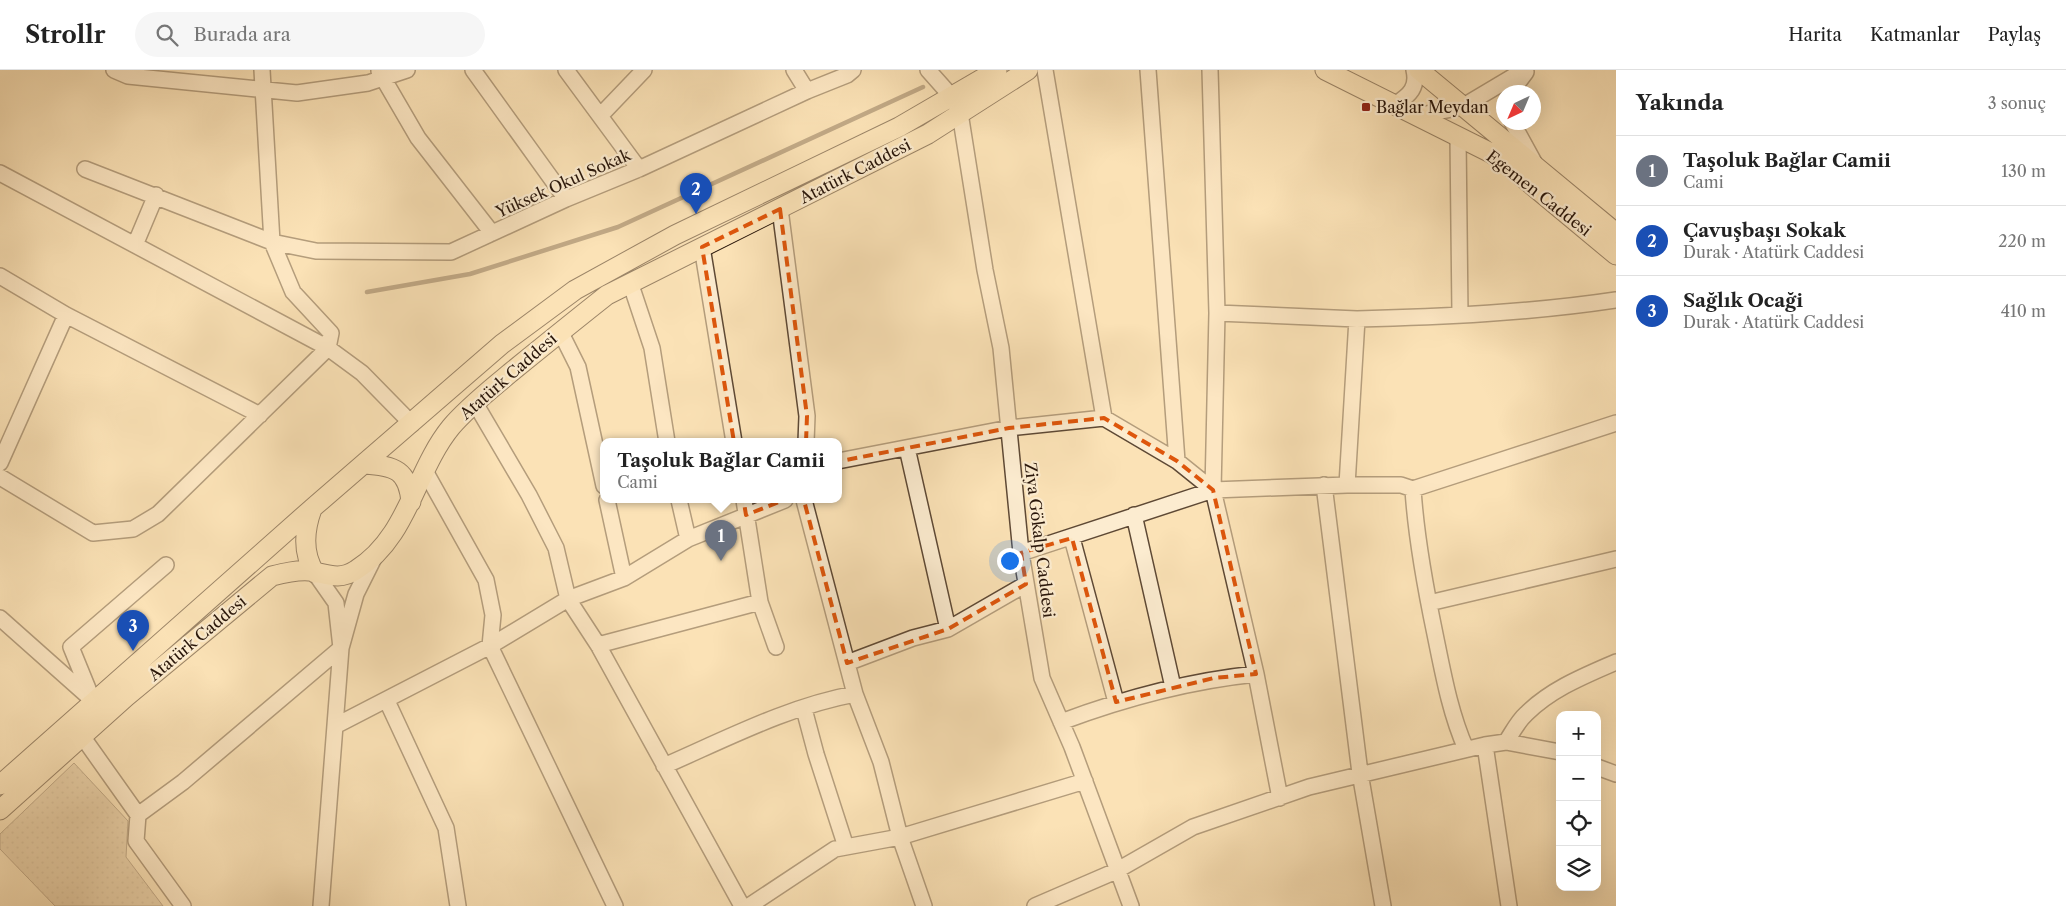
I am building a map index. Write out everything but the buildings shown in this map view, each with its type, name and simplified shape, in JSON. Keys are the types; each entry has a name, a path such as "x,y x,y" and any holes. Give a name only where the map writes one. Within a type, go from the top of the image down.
{"main road":[{"name":"Atatürk Caddesi","path":"0,810 126,697 272,576 292,572 342,577 357,570 377,553 412,502 433,453 475,403 560,331 607,295 630,282 780,210 928,134 956,105 997,70"},
{"name":"Atatürk Caddesi","path":"0,785 312,508 412,424 502,344 575,290 675,235 899,127 956,105 1028,70"},
{"name":"Egemen Caddesi","path":"1325,70 1396,104 1503,161 1616,255"},
{"name":"Egemen Caddesi","path":"1419,70 1616,233"},
{"path":"365,464 387,465 398,470 410,486 412,502"},
{"path":"312,508 308,520 305,552 308,562 315,573"}],"street":[{"path":"114,70 128,76 297,93 368,83 380,74 407,70"},
{"path":"0,477 93,533 133,529 158,514 328,348 331,333 293,292 272,242 262,70"},
{"path":"473,70 566,199"},
{"path":"566,70 639,169"},
{"path":"600,116 644,70"},
{"path":"794,70 807,91"},
{"name":"Yüksek Okul Sokak","path":"85,169 156,195 272,242 316,251 451,252 566,199 639,169 807,91 847,75 853,70"},
{"path":"928,70 956,105"},
{"path":"1045,70 1104,418"},
{"path":"1148,70 1177,461"},
{"path":"1210,70 1217,313 1213,490 1256,674 1280,798"},
{"path":"1396,104 1409,96 1413,89 1414,70"},
{"path":"1416,116 1462,107 1524,70"},
{"path":"1516,85 1522,75 1529,70"},
{"path":"380,74 418,138 492,233"},
{"name":"Ziya Gökalp Caddesi","path":"956,105 1000,348 1021,553 1042,678 1085,781 1116,871 1131,906"},
{"path":"1516,130 1538,170"},
{"path":"1458,137 1460,315"},
{"path":"0,173 328,348 362,373 412,424"},
{"path":"136,245 156,195"},
{"path":"780,210 807,416 806,438"},
{"path":"702,247 733,438"},
{"path":"0,276 66,316 260,415"},
{"path":"630,282 652,348 666,438"},
{"path":"1217,313 1356,319 1460,315 1573,306 1616,300"},
{"path":"0,463 66,316"},
{"path":"1346,485 1356,319"},
{"path":"560,331 578,367 600,468"},
{"path":"475,403 529,495 556,548 568,599 598,645 742,906"},
{"path":"842,460 1009,428 1104,418 1177,461 1213,490"},
{"path":"1021,553 1072,538 1134,515 1213,490 1324,485 1401,485 1413,489 1616,423"},
{"path":"908,448 948,629"},
{"path":"425,471 486,580 493,615 490,646 614,906"},
{"path":"1324,485 1360,773 1383,906"},
{"path":"1413,489 1415,518 1429,603 1454,723 1466,749"},
{"path":"608,503 624,578"},
{"path":"680,503 688,539"},
{"path":"335,726 387,701 490,646 568,599 624,578 745,507 768,503"},
{"path":"805,503 855,694 881,762 900,838 924,906"},
{"path":"745,507 760,602 776,647"},
{"path":"1134,515 1173,687"},
{"path":"1072,538 1116,702"},
{"path":"138,815 190,775 340,648 356,594 377,553"},
{"path":"1429,603 1616,559"},
{"path":"94,701 71,647 166,565"},
{"path":"315,573 336,603 340,648 321,906"},
{"path":"847,663 913,638 948,629 1026,584"},
{"path":"598,645 760,602"},
{"path":"0,618 94,701"},
{"path":"1506,742 1524,714 1549,695 1568,683 1616,662"},
{"path":"1061,722 1116,702 1173,687 1214,678 1256,674"},
{"path":"664,766 784,714 834,698 855,694"},
{"path":"387,701 446,828 458,906"},
{"path":"804,709 816,754 846,847"},
{"path":"82,736 138,815 136,841 183,906"},
{"path":"1035,906 1116,871 1193,827 1309,788 1360,773 1485,745 1506,742 1556,751"},
{"path":"1485,745 1509,906"},
{"path":"1601,768 1616,774"},
{"path":"749,906 836,849 900,838 1085,781"}],"highlighted area":[{"path":"780,209 807,416 805,468 1009,428 1104,418 1177,461 1213,490 1256,674 1214,678 1116,702 1072,538 1021,553 1026,584 948,629 847,663 802,493 746,515 702,247"}],"shaded area":[{"path":"74,763 128,821 126,857 163,906 55,906 0,849 0,834"}],"waterway":[{"path":"367,292 470,274 618,227 923,87"}],"place":[{"name":"Bağlar Meydan","path":"1366,107"},
{"name":"Çavuşbaşı Sokak","path":"696,214"},
{"name":"Taşoluk Bağlar Camii","path":"721,561"},
{"name":"Sağlık Ocaği","path":"133,651"}]}
